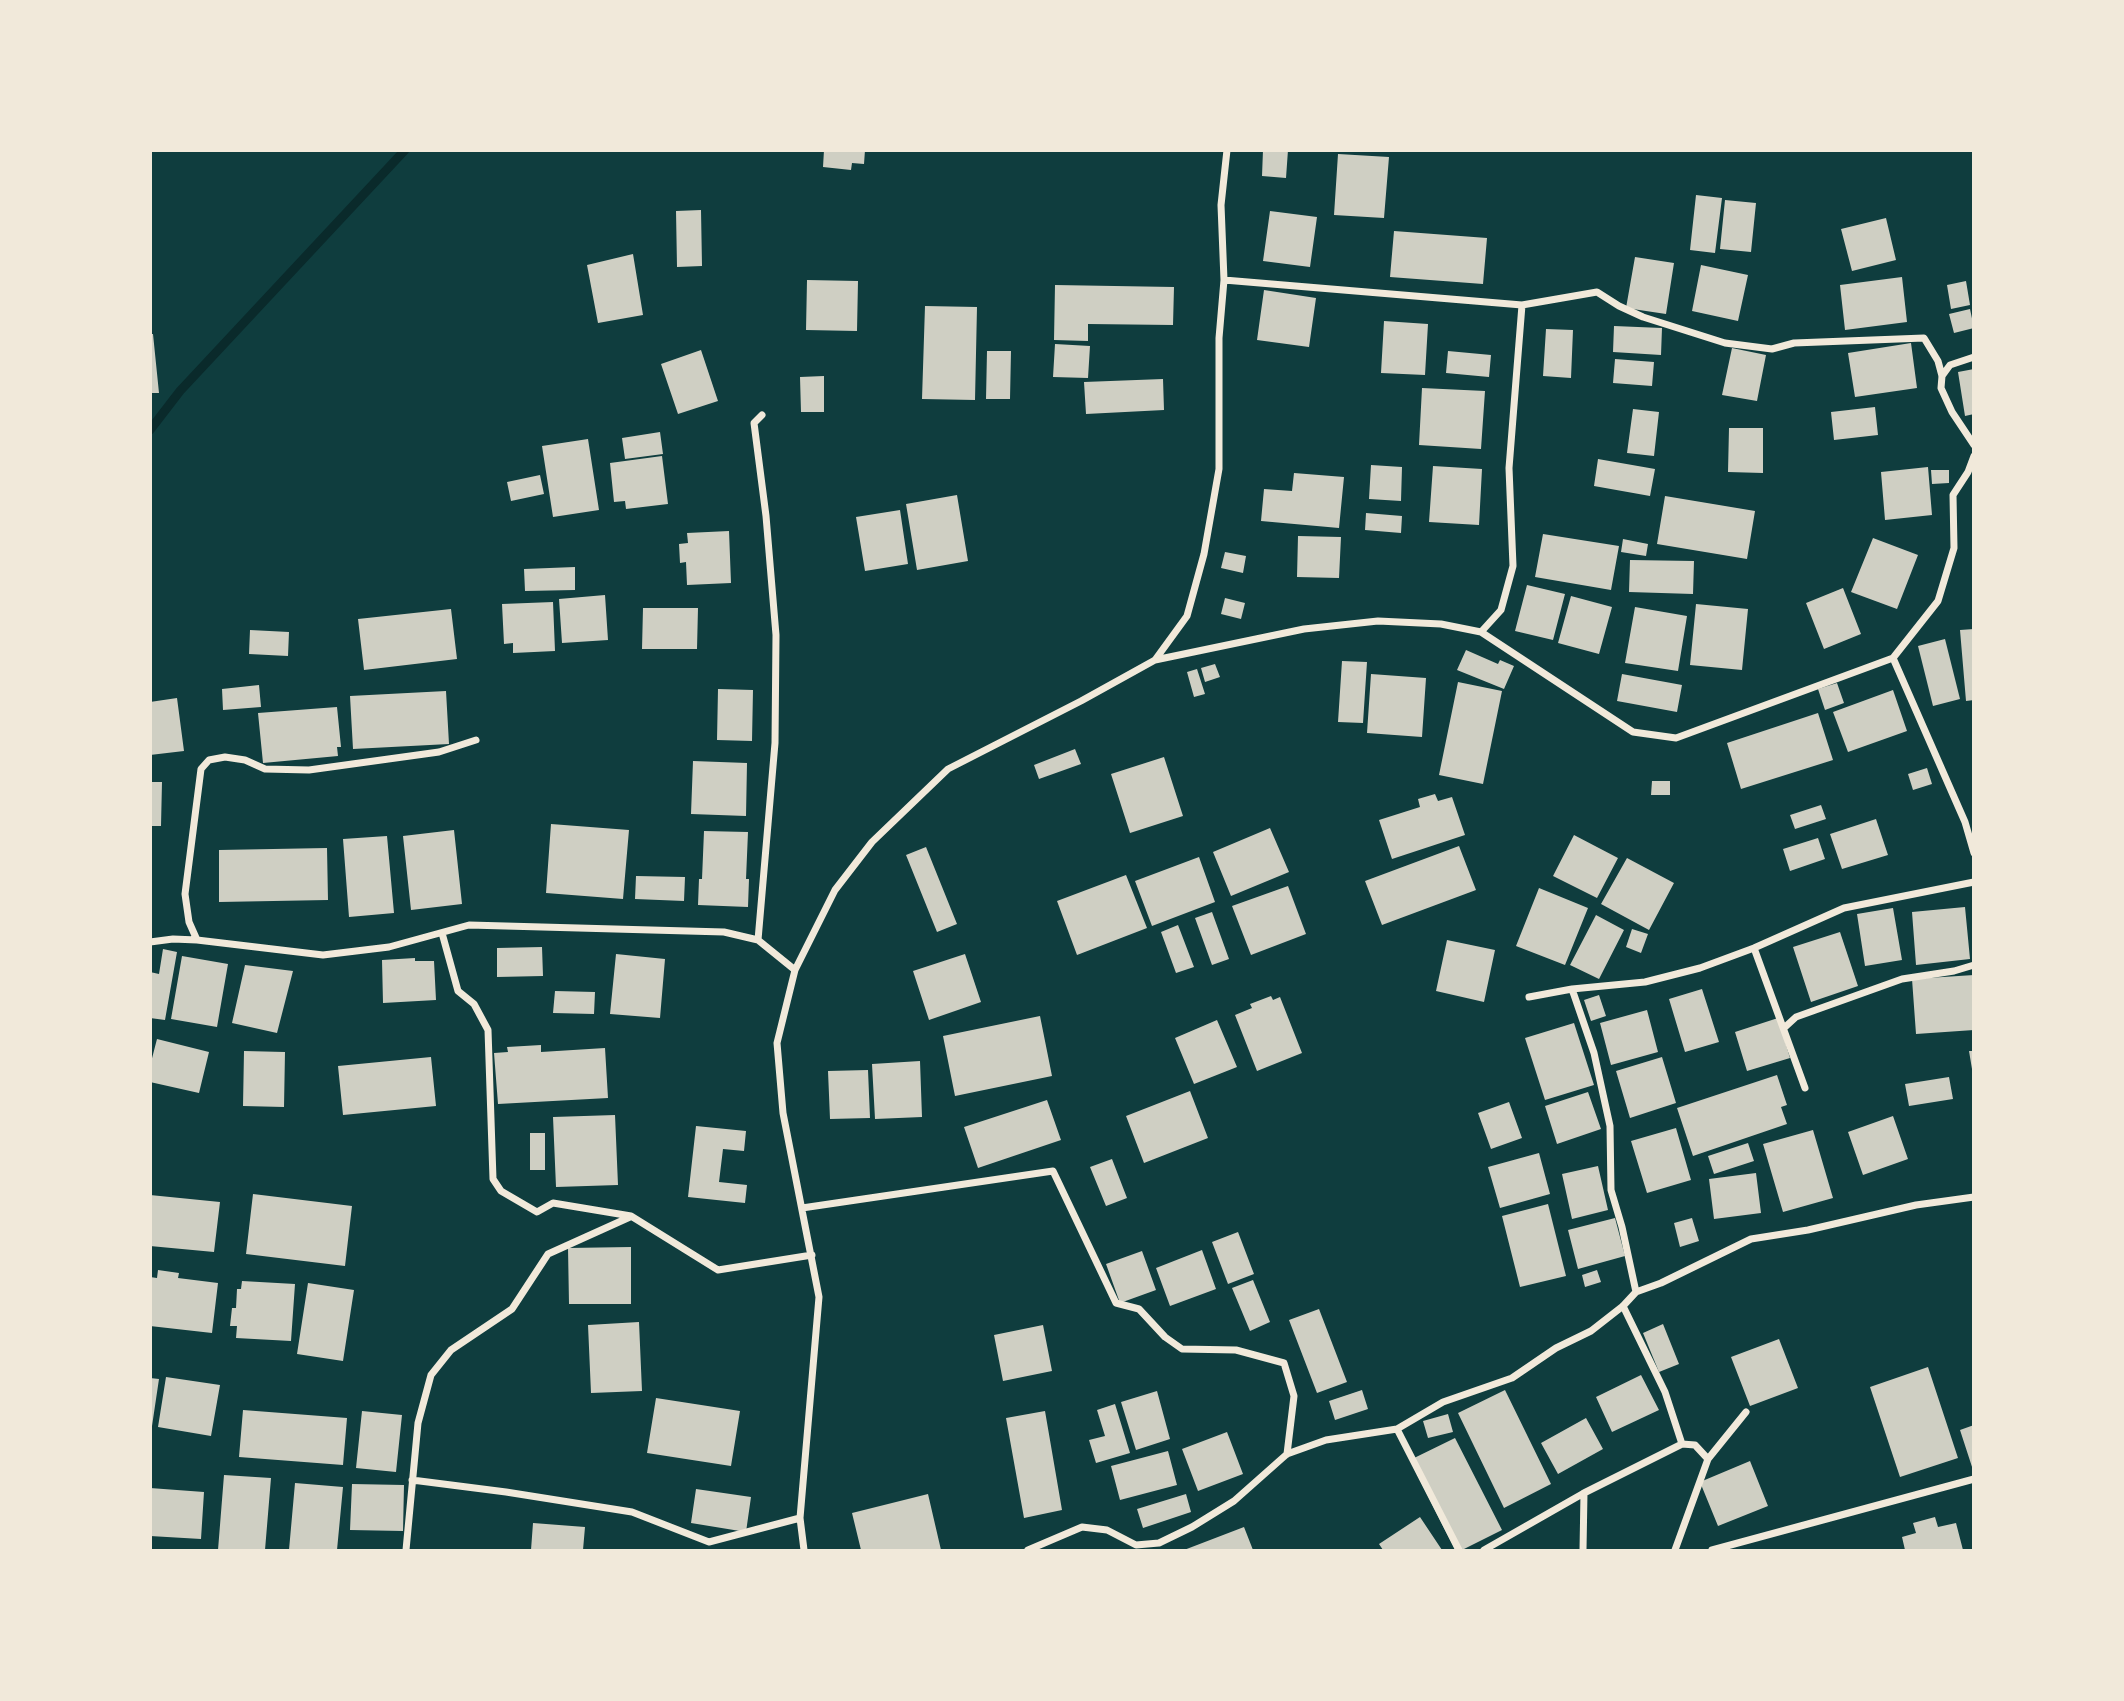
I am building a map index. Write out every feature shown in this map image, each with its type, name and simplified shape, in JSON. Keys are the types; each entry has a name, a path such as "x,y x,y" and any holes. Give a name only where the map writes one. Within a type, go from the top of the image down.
{"street":[{"path":"1155,660 1187,616 1206,542 1219,469 1219,338 1224,280 1220,205 1227,150"},
{"path":"1224,280 1521,305 1597,292 1643,317 1725,342 1772,349 1794,343 1924,338 1938,361 1942,376 1941,388 1952,412 1973,445"},
{"path":"1481,632 1501,610 1513,566 1509,468 1521,305"},
{"path":"1942,376 1950,365 1973,357"},
{"path":"758,940 775,743 774,608 754,423 762,415"},
{"path":"804,1550 800,1518 820,1297 783,1113 777,1043 795,970 835,890 872,842 948,769 1155,660 1304,629 1378,621 1441,624 1481,632 1633,732 1676,738 1892,658 1938,601 1954,548 1952,495 1968,472 1973,456"},
{"path":"1892,658 1965,822 1973,853"},
{"path":"197,940 189,922 185,894 201,769 209,760 225,757 245,760 265,769 309,770 439,752 476,740"},
{"path":"1529,997 1572,989 1645,982 1700,968 1754,948 1844,908 1973,882"},
{"path":"150,942 197,940 323,955 389,947 469,925 724,932 758,940 795,970"},
{"path":"442,933 458,991 474,1004 488,1030 493,1179 501,1191 537,1212 553,1203 631,1216 718,1269 812,1255"},
{"path":"1754,948 1805,1088"},
{"path":"1784,1028 1796,1017 1902,979 1954,971 1973,965"},
{"path":"1572,989 1594,1053 1610,1126 1611,1190 1636,1292"},
{"path":"802,1208 1053,1171 1116,1303 1139,1310 1165,1337 1182,1349 1236,1350 1284,1363 1293,1396 1287,1454"},
{"path":"1147,1550 1234,1501 1287,1454 1326,1440 1397,1429 1443,1402 1512,1378 1556,1349 1591,1331 1636,1292 1661,1283 1751,1238 1808,1230 1916,1205 1973,1197"},
{"path":"406,1550 418,1423 431,1375 451,1350 512,1309 548,1254 631,1216"},
{"path":"1623,1306 1665,1392 1682,1444"},
{"path":"1675,1550 1708,1459 1746,1412"},
{"path":"1397,1429 1459,1550"},
{"path":"1484,1550 1584,1493 1682,1444 1695,1445 1708,1459"},
{"path":"1712,1550 1973,1479"},
{"path":"412,1480 632,1512 709,1542 800,1518"},
{"path":"1583,1550 1584,1493"},
{"path":"1028,1550 1082,1527 1107,1530 1136,1545 1156,1543"}],"building":[{"path":"824,150 865,150 864,164 852,163 851,170 823,167"},
{"path":"1263,150 1288,150 1286,178 1262,176"},
{"path":"1338,154 1389,157 1384,218 1334,215"},
{"path":"1696,195 1722,198 1715,253 1690,250"},
{"path":"1725,200 1756,203 1751,252 1720,249"},
{"path":"701,210 702,266 677,267 676,211"},
{"path":"1270,211 1317,217 1310,267 1263,261"},
{"path":"1886,218 1896,260 1852,271 1841,229"},
{"path":"1394,231 1487,238 1483,284 1390,277"},
{"path":"633,254 643,315 598,323 587,265"},
{"path":"1635,257 1674,263 1666,314 1626,308"},
{"path":"1701,265 1748,275 1738,321 1692,311"},
{"path":"1902,277 1907,322 1845,330 1840,285"},
{"path":"807,280 858,281 857,331 806,330"},
{"path":"1966,281 1970,305 1951,309 1947,285"},
{"path":"1055,285 1174,287 1173,325 1088,324 1088,341 1054,340"},
{"path":"1264,290 1316,298 1309,347 1257,340"},
{"path":"925,306 977,307 975,400 922,399"},
{"path":"1970,309 1974,328 1954,333 1949,314"},
{"path":"1384,321 1428,324 1425,375 1381,373"},
{"path":"1614,326 1662,328 1661,355 1613,352"},
{"path":"1546,329 1573,330 1571,378 1543,376"},
{"path":"150,334 153,334 159,393 150,393"},
{"path":"1911,343 1917,388 1855,397 1848,353"},
{"path":"1055,344 1090,346 1088,378 1053,377"},
{"path":"1732,348 1766,355 1757,401 1722,395"},
{"path":"701,350 718,401 678,414 661,364"},
{"path":"987,351 1011,351 1010,399 986,399"},
{"path":"1448,351 1491,355 1489,377 1446,373"},
{"path":"1615,359 1654,362 1652,386 1613,383"},
{"path":"1974,369 1974,414 1965,416 1958,372"},
{"path":"824,376 824,412 801,412 800,377"},
{"path":"1163,379 1164,410 1086,414 1084,382"},
{"path":"1422,388 1485,391 1481,449 1419,445"},
{"path":"1875,407 1878,435 1834,440 1831,412"},
{"path":"1633,409 1659,412 1654,456 1627,453"},
{"path":"1729,428 1763,428 1763,473 1728,472"},
{"path":"660,432 663,454 625,459 622,438"},
{"path":"588,439 599,510 553,517 542,446"},
{"path":"662,456 668,504 626,509 625,501 614,502 610,463"},
{"path":"1598,459 1655,469 1650,496 1594,486"},
{"path":"1371,465 1402,467 1401,501 1369,499"},
{"path":"1433,466 1482,469 1479,525 1429,522"},
{"path":"1928,467 1932,515 1885,520 1881,472"},
{"path":"1931,470 1949,470 1949,483 1932,484"},
{"path":"1294,473 1344,477 1339,528 1261,521 1264,489 1292,491"},
{"path":"540,475 544,494 511,501 507,482"},
{"path":"957,495 968,561 917,570 906,504"},
{"path":"1665,496 1755,511 1747,559 1657,544"},
{"path":"900,510 908,564 865,571 856,517"},
{"path":"1366,513 1402,516 1401,533 1365,530"},
{"path":"729,531 731,583 687,585 686,562 680,563 679,544 688,543 687,533"},
{"path":"1543,534 1619,546 1611,590 1535,577"},
{"path":"1298,536 1341,537 1339,578 1297,577"},
{"path":"1873,538 1918,555 1897,609 1851,592"},
{"path":"1623,539 1648,544 1646,556 1621,552"},
{"path":"1225,552 1246,556 1243,573 1221,568"},
{"path":"1630,560 1694,561 1693,594 1629,592"},
{"path":"575,567 575,590 525,591 524,569"},
{"path":"1527,585 1565,594 1553,640 1515,631"},
{"path":"1843,588 1861,634 1824,649 1806,603"},
{"path":"605,595 608,640 562,643 559,599"},
{"path":"1571,596 1612,607 1599,654 1558,643"},
{"path":"1225,598 1245,603 1241,619 1221,614"},
{"path":"553,602 555,651 513,653 513,643 504,644 502,604"},
{"path":"1696,604 1748,609 1742,670 1690,665"},
{"path":"1635,607 1687,616 1678,671 1625,663"},
{"path":"643,608 698,608 697,649 642,649"},
{"path":"451,609 457,659 364,670 358,619"},
{"path":"1974,629 1974,700 1966,701 1960,630"},
{"path":"250,630 289,632 288,656 249,654"},
{"path":"1945,639 1960,699 1933,706 1918,646"},
{"path":"1466,650 1498,664 1500,660 1514,666 1504,689 1457,670"},
{"path":"1342,661 1367,662 1363,723 1338,722"},
{"path":"1215,664 1220,677 1205,682 1201,668"},
{"path":"1197,669 1205,694 1194,697 1187,672"},
{"path":"1371,674 1426,678 1422,737 1367,733"},
{"path":"1622,674 1682,685 1677,712 1617,701"},
{"path":"1458,682 1502,691 1483,784 1439,775"},
{"path":"1837,683 1844,703 1825,710 1818,689"},
{"path":"259,685 261,707 223,710 222,689"},
{"path":"718,689 753,690 752,741 717,740"},
{"path":"1893,690 1907,731 1848,752 1833,712"},
{"path":"446,691 449,744 353,749 350,696"},
{"path":"177,698 184,751 150,755 150,702"},
{"path":"337,707 341,747 337,747 338,756 263,763 258,713"},
{"path":"1818,713 1833,760 1741,789 1727,743"},
{"path":"1075,749 1081,764 1039,779 1034,765"},
{"path":"1164,757 1183,816 1130,833 1111,774"},
{"path":"693,761 747,763 746,816 691,814"},
{"path":"1927,768 1932,784 1913,790 1908,774"},
{"path":"1652,781 1670,781 1670,795 1651,795"},
{"path":"150,782 162,782 161,826 150,826"},
{"path":"1435,794 1438,801 1452,797 1465,835 1392,859 1379,820 1420,807 1418,799"},
{"path":"1821,805 1826,819 1795,829 1790,815"},
{"path":"1876,819 1888,855 1842,869 1830,834"},
{"path":"551,824 629,830 623,899 546,893"},
{"path":"1270,828 1289,872 1231,896 1213,852"},
{"path":"454,830 462,904 411,910 403,836"},
{"path":"704,831 748,832 748,907 698,905"},
{"path":"1574,835 1618,858 1597,898 1553,876"},
{"path":"387,836 394,913 349,917 343,839"},
{"path":"1818,838 1825,859 1790,871 1783,849"},
{"path":"1459,846 1476,890 1382,925 1365,881"},
{"path":"926,847 957,924 937,932 906,855"},
{"path":"327,848 328,900 219,902 219,850"},
{"path":"1199,857 1215,902 1152,926 1135,881"},
{"path":"1627,858 1674,883 1649,930 1601,904"},
{"path":"1126,875 1147,928 1077,955 1057,901"},
{"path":"636,876 685,877 684,901 635,899"},
{"path":"1288,886 1306,934 1251,955 1232,906"},
{"path":"1539,888 1588,908 1565,965 1516,946"},
{"path":"1965,907 1970,959 1916,965 1912,912"},
{"path":"1893,908 1902,960 1865,966 1857,914"},
{"path":"1212,912 1229,959 1212,965 1195,918"},
{"path":"1596,915 1624,930 1599,979 1570,965"},
{"path":"1178,925 1194,967 1176,973 1161,932"},
{"path":"1632,929 1648,934 1641,953 1626,947"},
{"path":"1840,932 1858,986 1811,1002 1793,947"},
{"path":"1447,940 1495,950 1484,1002 1436,991"},
{"path":"542,947 543,976 497,977 497,948"},
{"path":"163,949 177,952 165,1020 150,1018 150,972 159,974"},
{"path":"616,954 665,959 660,1018 610,1014"},
{"path":"965,954 981,1002 929,1020 913,971"},
{"path":"182,956 228,964 217,1027 171,1019"},
{"path":"415,958 415,961 434,961 436,1000 383,1003 382,960"},
{"path":"245,965 293,971 277,1033 232,1023"},
{"path":"1974,975 1974,1030 1916,1034 1912,979"},
{"path":"1702,989 1719,1042 1685,1052 1669,999"},
{"path":"555,991 595,992 594,1014 553,1013"},
{"path":"1599,995 1606,1016 1591,1021 1584,1000"},
{"path":"1271,996 1273,1000 1280,997 1302,1053 1257,1071 1235,1015 1252,1008 1250,1004"},
{"path":"1647,1010 1658,1052 1611,1065 1600,1023"},
{"path":"1040,1016 1052,1076 955,1096 943,1036"},
{"path":"1778,1018 1790,1058 1747,1071 1735,1032"},
{"path":"1217,1020 1237,1067 1194,1084 1175,1038"},
{"path":"1574,1023 1594,1085 1545,1100 1525,1038"},
{"path":"157,1039 209,1052 199,1093 150,1082 150,1066"},
{"path":"541,1045 541,1052 605,1048 608,1098 498,1104 494,1053 508,1052 507,1047"},
{"path":"244,1051 285,1052 284,1107 243,1106"},
{"path":"1969,1051 1974,1051 1974,1069 1972,1069"},
{"path":"431,1057 436,1106 343,1115 338,1066"},
{"path":"1662,1057 1676,1103 1630,1118 1616,1071"},
{"path":"920,1061 922,1117 875,1119 872,1064"},
{"path":"868,1070 870,1118 830,1119 828,1071"},
{"path":"1777,1075 1787,1105 1781,1107 1787,1124 1693,1156 1677,1108"},
{"path":"1949,1077 1953,1099 1909,1106 1905,1084"},
{"path":"1190,1091 1208,1138 1144,1163 1126,1116"},
{"path":"1588,1092 1601,1129 1557,1144 1545,1106"},
{"path":"1047,1100 1061,1140 978,1168 964,1127"},
{"path":"1509,1102 1522,1138 1491,1149 1478,1113"},
{"path":"615,1115 618,1185 556,1187 553,1117"},
{"path":"1893,1116 1908,1159 1863,1175 1848,1132"},
{"path":"696,1126 746,1131 744,1151 723,1149 719,1182 747,1185 745,1203 688,1197"},
{"path":"1676,1128 1691,1180 1647,1193 1631,1141"},
{"path":"1813,1130 1833,1198 1783,1212 1763,1144"},
{"path":"530,1133 545,1133 545,1170 530,1170"},
{"path":"1748,1143 1754,1161 1714,1174 1708,1156"},
{"path":"1539,1153 1550,1194 1500,1208 1488,1167"},
{"path":"1112,1159 1127,1198 1106,1206 1090,1167"},
{"path":"1598,1166 1608,1210 1572,1219 1562,1174"},
{"path":"1756,1173 1761,1213 1714,1219 1709,1179"},
{"path":"253,1194 352,1206 345,1266 246,1254"},
{"path":"150,1195 220,1202 214,1252 150,1246"},
{"path":"1548,1204 1566,1276 1520,1287 1502,1216"},
{"path":"1615,1218 1625,1256 1578,1269 1568,1230"},
{"path":"1692,1218 1699,1241 1680,1247 1674,1223"},
{"path":"1238,1232 1254,1274 1228,1284 1212,1242"},
{"path":"631,1247 631,1304 569,1304 568,1248"},
{"path":"1202,1250 1216,1289 1170,1306 1156,1268"},
{"path":"1142,1251 1156,1290 1120,1303 1106,1264"},
{"path":"158,1270 179,1273 178,1278 218,1283 212,1333 150,1326 150,1277 157,1278"},
{"path":"1597,1270 1601,1282 1585,1287 1582,1275"},
{"path":"1253,1280 1270,1322 1250,1331 1232,1288"},
{"path":"242,1281 295,1284 291,1341 236,1338 237,1326 230,1326 232,1308 236,1308 237,1289 241,1289"},
{"path":"308,1283 354,1290 343,1361 297,1354"},
{"path":"1319,1309 1347,1382 1317,1393 1289,1320"},
{"path":"639,1322 642,1391 591,1393 588,1325"},
{"path":"1663,1324 1679,1364 1659,1372 1643,1333"},
{"path":"1043,1325 1052,1371 1003,1381 994,1335"},
{"path":"1779,1339 1798,1388 1750,1406 1731,1357"},
{"path":"1928,1367 1958,1458 1900,1477 1870,1387"},
{"path":"1641,1375 1659,1410 1612,1432 1596,1397"},
{"path":"166,1377 220,1385 211,1436 158,1427"},
{"path":"150,1378 159,1379 152,1426 150,1426"},
{"path":"1362,1390 1368,1409 1335,1420 1329,1401"},
{"path":"1505,1390 1551,1484 1504,1508 1458,1413"},
{"path":"1157,1391 1170,1439 1136,1450 1121,1402"},
{"path":"656,1398 740,1411 731,1466 647,1453"},
{"path":"1115,1404 1130,1453 1096,1463 1089,1440 1105,1436 1097,1410"},
{"path":"243,1410 347,1418 343,1465 239,1457"},
{"path":"362,1411 402,1415 396,1472 356,1468"},
{"path":"1045,1411 1062,1510 1024,1518 1006,1418"},
{"path":"1448,1414 1453,1432 1428,1438 1423,1421"},
{"path":"1586,1418 1603,1449 1558,1474 1541,1443"},
{"path":"1974,1425 1974,1469 1973,1470 1960,1430"},
{"path":"1227,1432 1243,1474 1198,1491 1182,1449"},
{"path":"1455,1438 1502,1530 1462,1550 1455,1550 1410,1460"},
{"path":"1168,1451 1177,1485 1120,1500 1111,1466"},
{"path":"1750,1461 1768,1506 1718,1526 1700,1482"},
{"path":"224,1475 271,1478 265,1550 218,1550"},
{"path":"295,1483 343,1487 337,1550 289,1550"},
{"path":"352,1484 404,1485 403,1531 350,1530"},
{"path":"150,1488 204,1492 201,1539 150,1536"},
{"path":"696,1489 751,1497 746,1532 691,1523"},
{"path":"928,1494 941,1550 861,1550 852,1513"},
{"path":"1186,1494 1191,1512 1143,1528 1137,1509"},
{"path":"1420,1517 1442,1550 1383,1550 1379,1544"},
{"path":"1935,1517 1938,1527 1956,1523 1963,1550 1905,1550 1902,1537 1916,1533 1913,1523"},
{"path":"533,1523 585,1527 583,1550 531,1550"},
{"path":"1244,1527 1253,1550 1184,1550"}],"waterway":[{"path":"150,430 180,391 405,150"}]}
